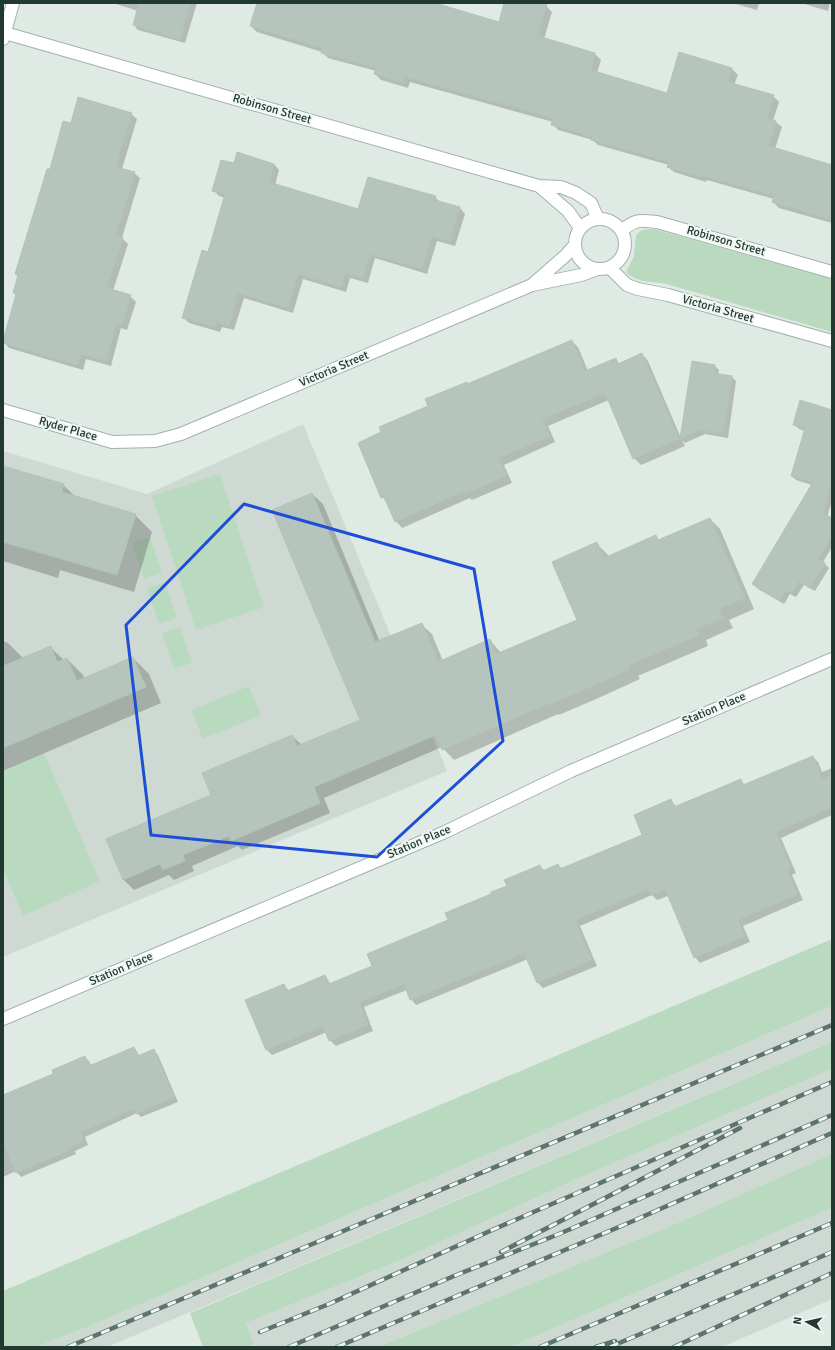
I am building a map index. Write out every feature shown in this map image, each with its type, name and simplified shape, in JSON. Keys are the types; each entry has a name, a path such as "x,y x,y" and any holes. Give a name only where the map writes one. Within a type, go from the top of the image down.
{"street":[{"path":"4,36 13,3"},
{"name":"Robinson Street","path":"4,36 539,186 561,187 576,192 591,204 598,219"},
{"name":"Robinson Street","path":"539,186 568,211 580,228"},
{"path":"598,219 611,221 617,225 622,230 626,244 625,252 617,264 610,268 595,270 583,263 578,258 575,245 577,233 580,228 591,220 598,219"},
{"name":"Robinson Street","path":"622,230 633,222 657,222 832,272"},
{"name":"Victoria Street","path":"532,285 565,256 575,245"},
{"name":"Victoria Street","path":"610,268 627,285 638,289 684,299 832,341"},
{"name":"Victoria Street","path":"133,442 155,441 181,434 532,285 581,275 595,270"},
{"name":"Ryder Place","path":"3,410 112,442 133,442"},
{"name":"Station Place","path":"3,1019 445,832 572,771 832,659"}],"highlighted area":[{"path":"244,504 474,569 503,741 377,857 151,835 126,625"}],"shaded area":[{"path":"303,424 447,771 3,957 3,451 147,494"},
{"path":"832,1006 832,1042 107,1347 36,1347 90,1326"},
{"path":"832,1069 832,1154 675,1224 378,1347 248,1347 254,1344 246,1323 403,1259 581,1177"},
{"path":"832,1208 832,1299 722,1347 510,1347"}],"green space":[{"path":"654,229 832,279 832,332 663,283 643,281 634,278 626,272 634,256 636,235 642,230"},
{"path":"220,474 264,607 196,630 152,496"},
{"path":"150,537 162,573 144,579 132,543"},
{"path":"165,582 177,618 159,624 147,588"},
{"path":"180,627 192,663 174,669 162,633"},
{"path":"249,686 261,715 203,739 191,710"},
{"path":"44,753 100,881 23,916 3,869 3,772"},
{"path":"832,939 832,1006 90,1326 36,1347 3,1347 3,1291"},
{"path":"832,1042 832,1069 581,1177 403,1259 246,1323 254,1344 248,1347 203,1347 190,1313"},
{"path":"832,1154 832,1208 510,1347 378,1347 675,1224"}],"building":[{"path":"139,3 191,3 180,40 133,25"},
{"path":"257,3 435,3 499,22 504,3 547,3 538,36 595,53 591,70 667,93 679,52 732,68 728,82 774,95 767,118 776,121 769,146 832,165 832,220 772,202 774,196 667,167 669,162 591,140 592,137 551,125 553,118 405,77 402,83 374,74 376,68 321,53 322,48 250,26"},
{"path":"78,97 132,113 116,167 135,172 116,235 123,237 107,288 131,295 122,325 116,324 106,361 81,354 77,365 3,343 3,341 16,294 13,293 18,275 15,274 47,169 50,169 63,121 71,123"},
{"path":"237,152 274,164 269,182 358,209 368,177 436,196 435,200 460,207 450,242 432,236 422,269 370,254 363,278 345,273 341,287 298,274 288,308 238,293 229,326 217,322 215,327 182,318 202,250 208,252 225,194 212,191 221,160 234,163"},
{"path":"572,340 585,371 616,358 618,364 642,353 679,439 633,459 605,393 542,419 550,436 499,458 506,476 465,494 464,491 395,522 384,497 381,498 358,443 381,432 379,427 428,406 425,399 467,382 467,384"},
{"path":"692,361 715,365 714,373 732,376 723,434 700,430 680,439"},
{"path":"800,400 832,410 832,488 830,488 823,513 832,518 832,536 818,559 825,563 810,588 799,581 792,593 786,590 780,601 752,584 813,482 791,476 805,428 793,425"},
{"path":"3,466 64,484 62,492 136,514 117,575 3,542"},
{"path":"312,493 375,642 422,623 438,662 490,639 496,654 577,620 552,562 597,542 604,558 656,535 658,540 710,518 745,598 719,609 723,618 696,629 699,635 629,665 630,669 593,686 548,705 547,704 442,750 436,735 314,787 320,803 231,841 229,836 183,855 185,861 163,870 160,864 123,880 106,839 211,795 202,773 292,735 297,746 360,720 272,510"},
{"path":"51,646 57,662 67,658 77,681 133,657 146,687 3,748 3,666"},
{"path":"813,756 822,779 832,775 832,807 776,832 791,868 787,870 798,894 738,920 745,936 694,958 665,889 651,895 648,889 575,920 592,960 537,983 524,953 410,1000 404,984 359,1002 368,1025 329,1041 323,1026 266,1050 245,1000 284,984 287,991 325,975 329,984 372,966 367,954 448,920 445,913 507,886 504,880 540,865 543,871 558,864 560,869 642,835 634,815 671,799 674,807 741,779 743,785"},
{"path":"134,1047 138,1056 154,1049 174,1097 136,1114 134,1109 81,1132 84,1140 71,1146 72,1149 16,1173 3,1143 3,1095 53,1074 52,1070 85,1056 89,1066"}],"railway":[{"path":"68,1347 832,1025"},
{"path":"260,1332 329,1304 490,1231 832,1082"},
{"path":"289,1347 454,1276 559,1234 832,1115"},
{"path":"501,1252 740,1128"},
{"path":"337,1347 633,1221 832,1133"},
{"path":"540,1347 832,1223"},
{"path":"610,1347 832,1252"},
{"path":"674,1347 832,1273"},
{"path":"596,1347 615,1341"}]}
